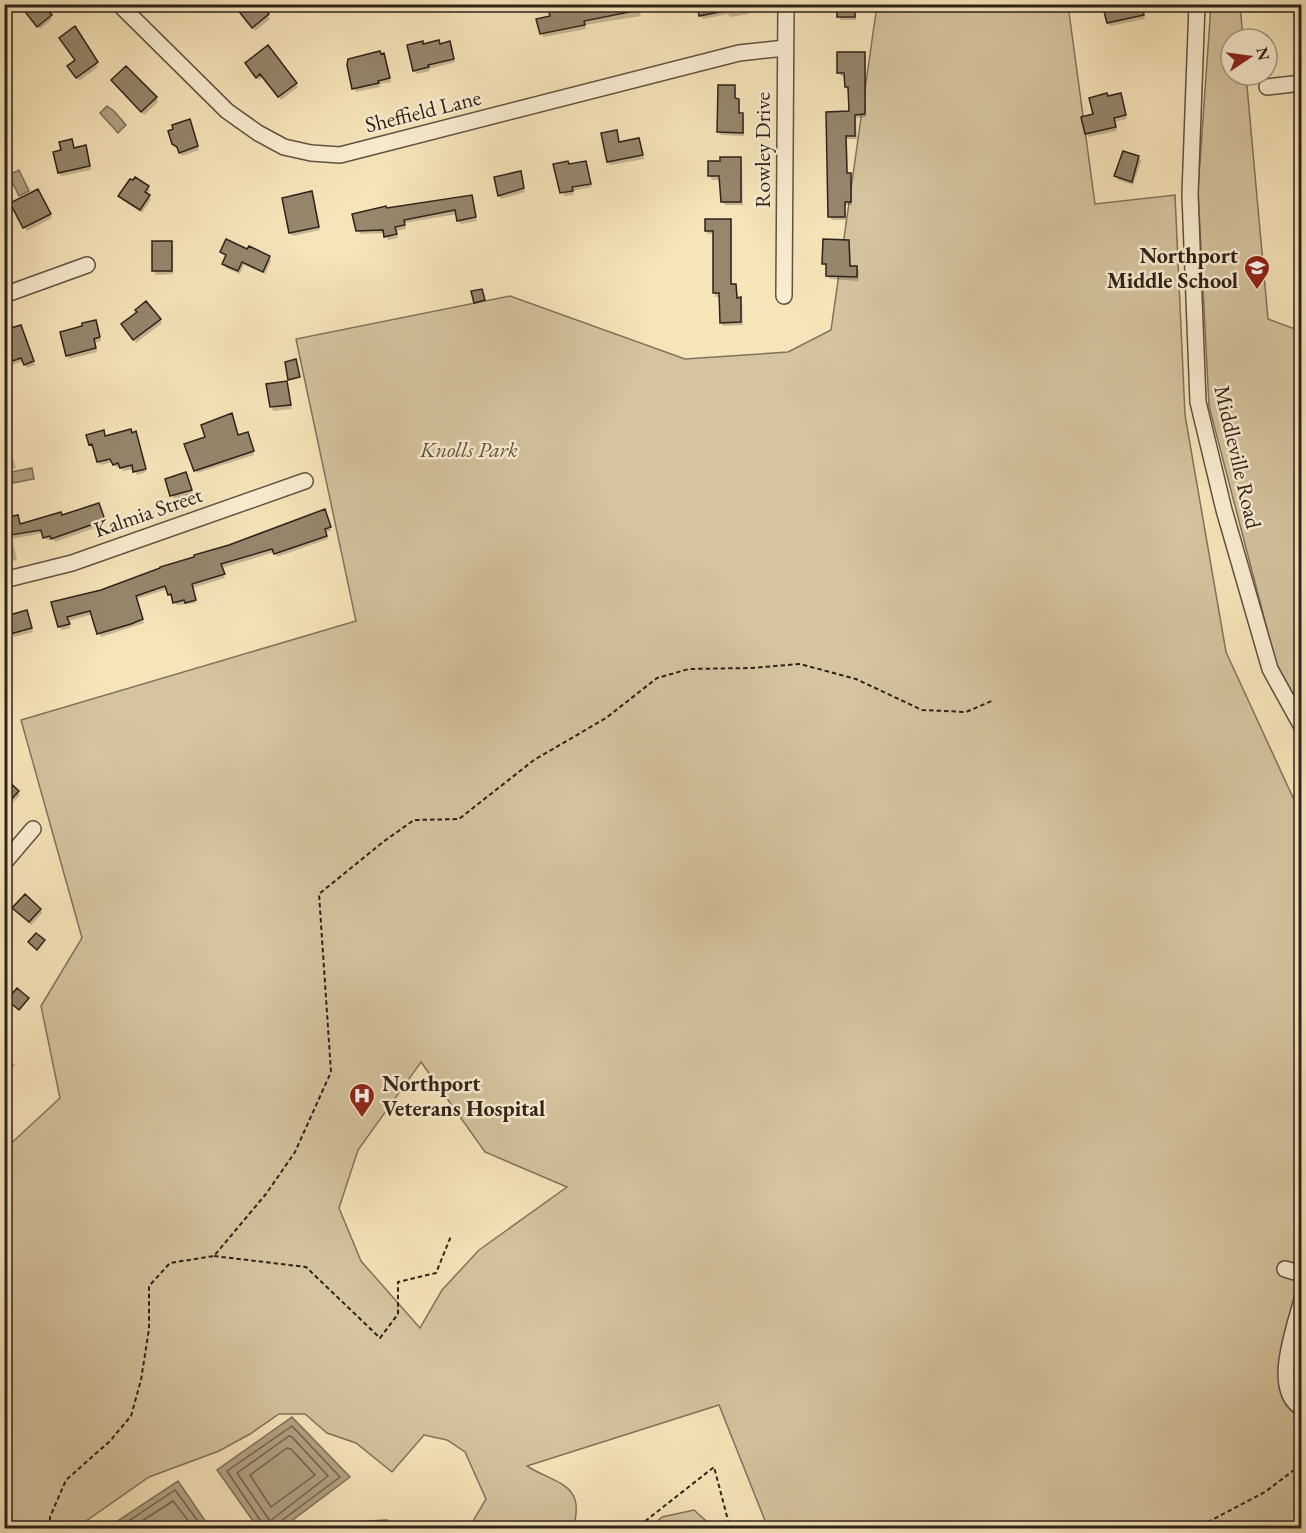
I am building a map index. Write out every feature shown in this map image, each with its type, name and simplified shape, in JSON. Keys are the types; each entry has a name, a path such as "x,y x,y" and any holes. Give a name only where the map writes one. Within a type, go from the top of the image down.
{"street":[{"name":"Sheffield Lane","path":"119,4 227,111 258,133 284,147 311,153 340,155 740,53 785,48"},
{"name":"Rowley Drive","path":"784,296 786,4"},
{"name":"Middleville Road","path":"1197,4 1190,194 1198,402 1224,510 1270,669 1302,727"},
{"path":"1279,86 1302,83"},
{"path":"4,295 87,265"},
{"name":"Kalmia Street","path":"4,580 72,563 306,481"},
{"path":"4,863 33,829"},
{"path":"1285,1269 1302,1274"},
{"path":"1302,1299 1285,1381 1293,1403 1302,1408"}],"path":[{"path":"214,1256 266,1194 295,1152 331,1072 319,894 390,837 414,820 459,819 534,760 606,718 657,678 689,669 800,664 856,679 922,710 966,712 994,700"},
{"path":"50,1528 51,1517 66,1480 111,1441 131,1416 141,1380 149,1329 149,1286 170,1263 214,1256 306,1267 380,1338 398,1314 398,1282 436,1273 451,1236"},
{"path":"1163,1528 1208,1522 1265,1492 1302,1464"},
{"path":"632,1528 639,1526 714,1467 730,1528"}],"green space":[{"name":"Knolls Park","path":"877,5 1068,5 1095,204 1175,195 1185,415 1226,652 1301,815 1301,1528 768,1528 719,1405 527,1466 558,1482 572,1493 576,1502 573,1528 469,1528 486,1499 465,1452 447,1440 424,1435 392,1472 356,1443 327,1433 305,1414 279,1414 250,1434 219,1451 149,1477 76,1528 5,1528 5,1149 60,1098 41,1006 82,938 21,720 356,621 296,339 510,296 685,359 788,352 831,330","holes":["421,1062 485,1152 567,1187 479,1250 442,1290 420,1328 361,1261 339,1208 358,1150"]},
{"name":"Northport Middle School","path":"1211,5 1240,5 1242,27 1219,27 1219,87 1247,87 1268,319 1298,330 1301,335 1301,709 1276,663 1209,406 1198,190"},
{"path":"694,1510 714,1528 673,1528 671,1524 662,1528 650,1528 662,1517"},
{"path":"387,1520 402,1528 339,1528 349,1522"}],"water":[{"path":"107,106 126,125 118,133 100,113"},
{"path":"19,170 29,191 19,196 9,175"},
{"path":"32,468 34,479 13,483 10,481 11,472"},
{"path":"292,1417 350,1477 282,1528 258,1528 217,1470"},
{"path":"178,1481 210,1528 107,1528"}],"building":[{"path":"19,4 43,4 52,15 37,27"},
{"path":"233,4 262,4 269,14 252,28"},
{"path":"547,4 570,4 572,11 599,4 644,4 645,9 584,21 585,25 540,34 536,19 550,16"},
{"path":"697,4 730,4 730,10 699,16"},
{"path":"837,4 855,4 855,17 837,17"},
{"path":"1102,4 1142,4 1144,15 1107,23"},
{"path":"75,26 98,62 76,78 67,66 75,60 59,38"},
{"path":"439,40 440,44 450,41 454,59 413,71 407,45"},
{"path":"268,45 297,83 278,97 260,74 256,78 245,63"},
{"path":"380,51 381,54 384,53 390,78 352,89 348,59"},
{"path":"837,52 865,52 865,114 855,115 855,136 846,136 847,173 851,173 851,202 845,202 845,217 828,217 826,112 849,111 848,87 845,87 844,73 837,73"},
{"path":"126,66 157,97 141,112 111,80"},
{"path":"718,85 735,85 735,98 739,99 739,113 743,113 743,133 717,132"},
{"path":"1107,93 1108,96 1121,93 1126,115 1114,118 1116,127 1085,134 1081,117 1093,114 1089,98"},
{"path":"190,119 198,146 179,153 177,147 172,144 168,131 173,129 172,125"},
{"path":"617,130 619,142 639,138 643,155 607,162 601,133"},
{"path":"72,139 74,148 86,145 90,166 58,173 53,152 61,150 59,142"},
{"path":"1123,151 1139,156 1132,182 1114,176"},
{"path":"720,157 741,157 741,202 721,202 719,176 708,176 708,161 720,161"},
{"path":"568,161 569,164 586,161 591,184 572,187 573,191 560,193 553,164"},
{"path":"521,171 524,188 498,196 494,177"},
{"path":"135,177 149,186 145,192 150,195 140,210 118,196 130,179 133,180"},
{"path":"38,189 51,214 23,228 10,203"},
{"path":"312,191 319,227 289,233 282,198"},
{"path":"472,195 476,217 457,221 455,210 404,220 405,225 395,227 397,234 384,237 383,230 356,231 352,214 386,206 387,208"},
{"path":"705,219 731,219 731,284 736,284 737,298 741,297 741,322 720,323 719,293 713,293 713,231 705,231"},
{"path":"226,239 270,256 263,272 242,262 238,271 222,264 226,255 220,252"},
{"path":"823,239 849,240 850,266 857,266 857,277 826,276 826,264 822,264"},
{"path":"152,241 172,241 172,271 152,271"},
{"path":"482,289 485,300 474,303 471,291"},
{"path":"146,301 161,319 133,340 121,324 137,312 135,310"},
{"path":"96,320 100,337 94,339 96,348 66,356 60,332"},
{"path":"21,325 34,361 24,365 21,358 4,364 4,330"},
{"path":"296,359 300,377 288,380 285,362"},
{"path":"287,381 291,405 270,407 266,384"},
{"path":"232,413 238,435 248,432 254,451 194,471 184,444 205,437 201,425"},
{"path":"131,429 132,433 136,431 146,469 133,472 132,465 120,468 118,463 113,465 110,459 97,462 92,444 89,445 86,435 104,430 105,436"},
{"path":"186,472 192,490 170,496 165,479"},
{"path":"99,503 105,520 51,539 50,536 43,538 41,530 11,535 8,517 18,515 20,524 61,512 62,515"},
{"path":"325,509 331,527 325,529 327,536 274,554 272,549 221,564 225,574 192,584 196,600 173,603 171,594 168,595 165,586 136,596 143,619 131,624 97,634 90,611 67,617 70,624 58,627 51,602 101,590"},
{"path":"27,610 32,628 10,634 6,616"},
{"path":"4,777 19,791 4,807"},
{"path":"25,894 41,909 29,922 12,908"},
{"path":"36,933 45,940 37,950 28,942"},
{"path":"17,988 29,998 19,1010 7,1000"}],"place":[{"name":"Northport Middle School","path":"1257,291"},
{"name":"Northport Veterans Hospital","path":"362,1119"}]}
